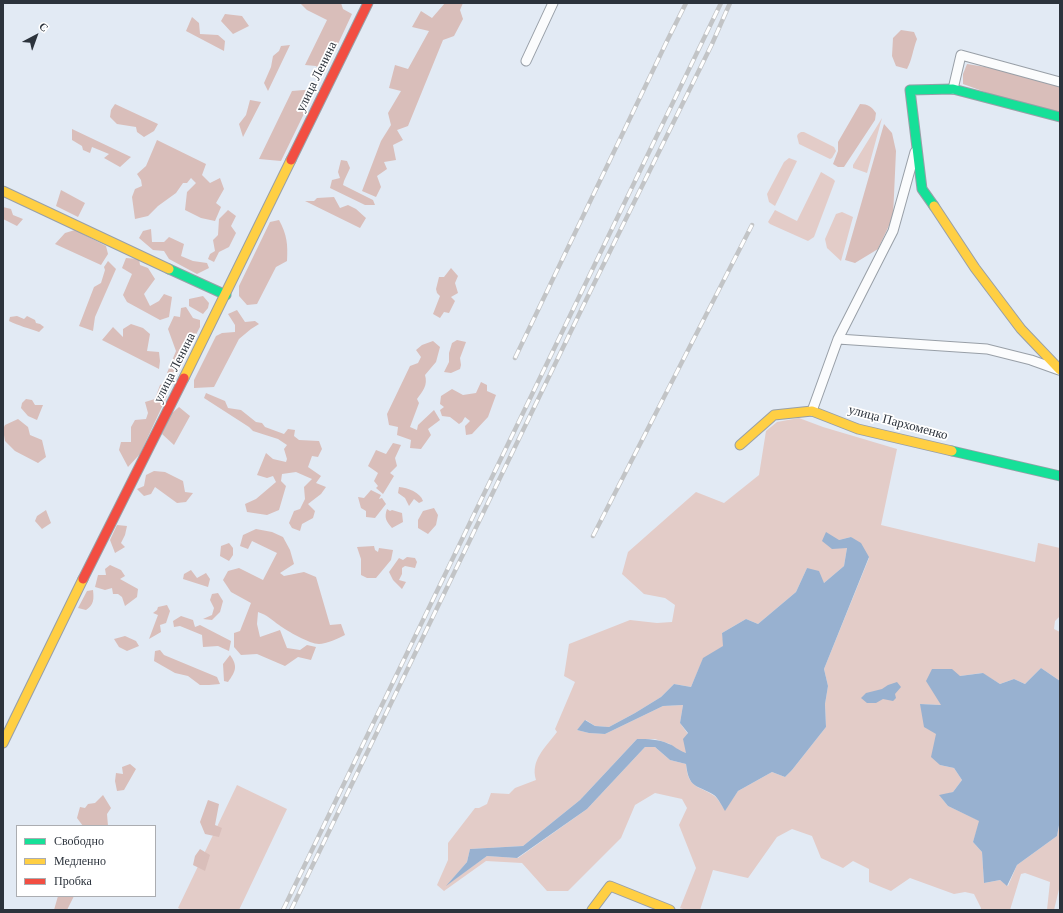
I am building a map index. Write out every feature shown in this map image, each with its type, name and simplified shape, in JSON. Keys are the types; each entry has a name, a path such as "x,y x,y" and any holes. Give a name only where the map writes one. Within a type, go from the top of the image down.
{"street":[{"name":"улица Ленина","path":"3,743 58,629 226,295 368,3"},
{"path":"526,61 553,3"},
{"path":"953,89 961,55 1060,82"},
{"path":"1060,117 953,89 910,90 922,189 975,268 1021,329 1060,371"},
{"path":"812,411 838,339 893,231 917,147"},
{"path":"3,191 226,295"},
{"path":"838,339 987,349 1031,360 1060,371"},
{"name":"улица Пархоменко","path":"740,445 774,415 812,411 858,429 1060,476"},
{"path":"592,910 610,886 670,910"}],"shaded area":[{"path":"300,3 341,3 343,9 352,14 324,74 316,66 305,65 327,20 307,10"},
{"path":"445,3 463,3 460,10 463,19 454,36 443,40 408,126 397,130 403,140 393,145 396,160 384,162 387,169 377,176 381,187 376,197 362,191 381,141 391,125 388,113 401,91 389,88 395,65 408,69 429,31 412,27 421,11 432,18"},
{"path":"225,14 242,16 249,26 233,34 221,21"},
{"path":"192,17 199,23 200,34 218,35 225,41 224,51 186,31"},
{"path":"901,30 914,32 917,39 907,69 896,66 892,56 893,38"},
{"path":"290,45 268,91 264,83 271,67 273,56 279,51 281,46"},
{"path":"967,64 1060,79 1060,114 1021,105 963,84 963,74"},
{"path":"316,89 281,161 259,159 292,91"},
{"path":"250,100 261,102 243,137 239,124 246,115"},
{"path":"115,104 158,124 154,131 144,137 137,132 136,127 117,124 110,117 111,110"},
{"path":"860,104 868,105 873,109 876,113 875,120 844,167 838,167 833,164 838,151 838,142"},
{"path":"882,118 867,173 853,168 853,165"},
{"path":"884,124 892,133 896,151 893,217 878,249 855,263 845,260"},
{"path":"72,129 131,157 120,167 104,158 109,154 92,147 90,153 83,150 82,146 72,140"},
{"path":"801,132 804,132 834,147 836,151 832,158 830,159 799,144 797,136"},
{"path":"157,140 206,164 202,175 210,183 220,178 224,189 216,203 221,207 215,221 201,218 185,210 187,192 196,183 191,178 187,183 183,183 176,193 158,206 148,216 135,219 132,197 135,189 142,186 141,180 137,174 146,166"},
{"path":"789,158 797,161 775,206 769,202 767,194 784,162"},
{"path":"341,160 347,161 350,168 343,185 373,200 375,205 365,205 330,188 332,180 340,178 338,172"},
{"path":"821,172 835,181 814,237 808,241 768,222 775,210 797,221"},
{"path":"61,190 85,203 78,217 56,206"},
{"path":"334,197 340,208 348,205 356,209 366,218 360,228 305,201 314,201 317,198"},
{"path":"3,207 11,209 13,215 23,219 17,226 3,219"},
{"path":"228,210 236,216 231,226 236,233 229,247 219,252 214,262 208,259 210,254 215,251 213,240 218,235 219,219"},
{"path":"842,212 853,217 841,261 827,248 825,239 836,214"},
{"path":"279,220 284,230 286,240 287,261 276,267 257,304 247,305 239,296 239,286 270,222"},
{"path":"151,229 152,242 164,242 169,237 184,244 181,256 193,261 207,263 209,268 197,274 169,259 164,251 153,250 139,238 143,231"},
{"path":"75,230 106,246 108,254 101,265 55,244 65,233"},
{"path":"126,258 139,259 140,265 148,268 155,279 144,294 150,306 159,301 164,294 172,297 169,317 160,320 127,302 123,295 132,274 122,268"},
{"path":"108,261 116,269 95,317 93,331 79,326 94,287 101,283 105,270 104,267"},
{"path":"451,268 458,276 455,283 458,293 451,297 455,301 449,313 444,312 440,318 433,314 440,296 436,289 439,277 444,277"},
{"path":"203,296 209,303 208,308 203,314 189,306 189,299"},
{"path":"186,307 193,318 200,320 200,327 176,372 167,373 176,351 168,329 174,316 180,317 181,308"},
{"path":"237,310 245,322 255,321 259,324 239,339 214,387 194,388 194,380 216,336 222,333 235,332 235,325 228,314"},
{"path":"17,316 24,319 27,316 44,327 39,332 9,321 10,317"},
{"path":"131,324 143,328 150,334 147,351 159,352 159,369 102,340 113,327 123,337 123,329"},
{"path":"457,340 466,342 460,358 460,369 451,373 444,372 449,362 449,353 452,343"},
{"path":"433,341 440,347 436,362 425,375 425,385 423,391 417,399 419,403 410,427 417,430 418,425 434,410 440,420 428,429 431,435 421,449 410,448 411,440 397,435 398,427 389,425 387,414 410,366 418,363 421,357 416,350 422,345"},
{"path":"481,382 487,385 487,391 496,395 488,417 472,434 466,435 465,426 470,421 465,417 459,424 450,417 442,416 440,410 444,407 440,404 441,396 452,389 463,395 476,393"},
{"path":"165,383 167,396 140,454 128,467 119,450 121,442 131,442 131,427 135,420 146,419 148,413 145,402 155,399 160,385"},
{"path":"206,393 225,401 228,408 241,410 256,422 262,423 265,427 284,434 288,429 295,430 294,436 299,440 319,441 322,449 318,457 312,456 308,467 321,476 316,483 326,487 321,494 308,504 315,511 313,518 302,524 300,531 292,528 289,523 294,511 300,509 305,499 304,487 312,479 296,472 282,474 281,481 286,486 279,510 267,515 247,512 245,504 256,499 276,482 273,476 267,478 257,475 266,453 273,459 286,462 287,459 284,449 287,445 278,439 253,431 204,398"},
{"path":"26,399 32,400 35,405 43,405 37,420 28,416 21,408 22,403"},
{"path":"179,407 190,416 174,445 162,434 171,414"},
{"path":"799,418 823,427 897,449 881,525 1035,562 1038,543 1060,548 1060,616 1055,621 1054,629 1060,632 1060,681 1041,668 1025,684 1014,679 1000,684 982,673 960,676 941,705 920,704 936,734 940,765 954,768 962,780 953,792 940,796 948,806 980,821 973,842 982,852 984,883 1000,880 1008,886 1017,865 1057,836 1060,820 1060,885 1054,910 1047,910 1050,882 1025,873 1021,874 1010,910 981,910 974,894 965,892 954,894 910,878 891,891 869,882 869,869 853,861 843,868 821,858 812,836 792,829 777,837 748,878 713,870 700,910 686,910 680,908 696,868 679,825 687,808 682,799 655,793 635,805 621,838 568,891 547,891 522,863 486,861 444,891 437,885 448,860 448,843 475,808 479,808 487,804 491,793 509,794 515,788 536,780 535,766 537,760 557,732 555,729 575,682 564,676 569,644 630,620 657,623 672,622 675,605 665,598 644,594 622,574 628,552 696,492 724,503 759,475 766,431 777,422","holes":["851,537 869,558 824,669 828,686 825,704 826,727 785,777 772,772 738,791 725,810 715,796 691,782 686,764 670,760 655,747 645,747 587,809 518,858 487,856 448,884 467,862 470,849 523,846 580,800 637,739 655,739 670,744 677,750 686,753 688,734 680,723 683,705 663,706 605,734 589,733 577,730 586,720 595,726 609,727 661,697 674,684 691,687 703,659 724,646 722,633 746,619 758,624 796,592 807,568 824,583 844,566 847,548 839,540"]},
{"path":"18,419 28,427 30,435 42,440 46,457 38,463 15,451 5,441 3,429 5,425"},
{"path":"393,443 401,445 395,458 397,466 390,473 394,476 383,494 376,488 378,486 374,481 378,473 368,466 376,450 386,454"},
{"path":"154,471 165,472 183,481 185,492 193,493 186,502 177,503 155,487 151,494 144,496 137,489 144,486 146,475"},
{"path":"399,487 413,491 419,495 423,501 419,503 414,499 409,506 405,498 398,493"},
{"path":"371,490 381,495 379,499 382,498 386,504 375,518 366,517 366,511 361,508 358,497 364,498"},
{"path":"434,508 438,515 436,525 428,534 418,528 418,520 423,511"},
{"path":"387,509 402,513 403,522 392,528 386,519"},
{"path":"46,510 51,523 42,529 35,521 37,516"},
{"path":"117,525 127,526 121,543 125,547 115,553 110,540"},
{"path":"256,529 272,532 283,537 290,550 294,564 280,573 284,576 304,572 316,577 330,625 341,624 345,635 332,641 319,644 304,640 283,628 267,616 258,612 257,624 260,637 280,630 287,648 300,650 307,645 316,647 311,660 298,657 285,666 257,654 241,655 234,647 234,633 240,631 251,603 231,592 223,580 228,571 239,568 263,580 277,553 252,541 248,549 240,546 243,535"},
{"path":"229,543 233,548 233,555 229,561 220,556 221,546"},
{"path":"374,546 375,550 378,552 379,548 393,550 391,560 376,578 367,578 361,575 361,559 357,547"},
{"path":"407,557 415,558 417,562 415,568 405,566 402,568 402,574 399,580 406,582 402,589 393,580 389,572 399,558 403,560"},
{"path":"110,565 121,570 125,576 120,579 138,589 137,597 125,606 122,597 118,594 113,594 112,588 105,590 95,587 98,575 106,575 105,569"},
{"path":"191,570 197,578 206,573 210,579 208,587 183,579 184,574"},
{"path":"93,590 91,606 86,610 78,608 87,591"},
{"path":"218,593 223,601 220,612 212,620 203,619 212,615 214,608 210,600 212,594"},
{"path":"167,605 170,611 166,623 160,625 161,632 149,639 158,615 153,613 158,607"},
{"path":"181,616 193,620 195,627 200,625 231,641 229,651 218,646 203,647 202,635 180,626 174,627 173,621"},
{"path":"125,636 136,641 139,646 127,651 119,647 114,639"},
{"path":"160,650 164,655 217,677 220,684 200,685 188,676 175,673 154,661 155,651"},
{"path":"230,655 234,662 235,668 233,675 228,682 224,681 223,664"},
{"path":"130,764 136,769 124,790 117,791 115,781 116,773 123,774 122,767"},
{"path":"237,785 287,809 239,910 182,910 178,908"},
{"path":"103,795 111,808 107,814 108,825 82,825 77,818 80,807 85,808 88,804 95,803"},
{"path":"208,800 219,804 215,825 222,828 219,837 205,834 200,822"},
{"path":"200,849 210,855 205,871 193,865 195,856"},
{"path":"58,897 74,897 67,910 54,910"}],"water":[{"path":"826,532 839,540 851,537 861,543 869,557 824,669 828,686 825,704 826,727 785,777 772,772 738,791 725,811 714,795 691,782 686,764 670,760 655,747 645,747 587,809 517,858 487,856 446,886 467,862 470,849 523,846 580,800 637,739 661,741 686,753 683,739 688,733 680,723 683,705 663,706 605,734 589,733 577,730 585,720 595,726 609,727 661,697 674,684 691,687 703,658 723,646 722,633 746,619 758,624 796,592 807,568 819,571 824,583 844,566 847,548 832,549 822,541"},
{"path":"1041,668 1060,681 1060,820 1057,836 1017,865 1007,886 1000,880 984,883 982,852 973,842 979,821 948,806 939,795 953,792 962,780 954,768 940,765 931,757 936,734 924,727 920,704 941,705 926,681 932,669 952,669 960,676 983,673 1000,684 1014,679 1025,684"},
{"path":"897,682 901,687 895,694 896,698 893,701 883,699 876,703 867,703 861,698 866,693 882,689"}],"railway":[{"path":"515,358 686,3"},
{"path":"283,910 721,3"},
{"path":"291,910 587,298 712,44 730,3"},
{"path":"593,536 752,225"}],"traffic: fast":[{"path":"934,206 922,189 910,90 953,89 1060,117"},
{"path":"169,269 226,295"},
{"path":"952,451 1060,476"}],"traffic: slow":[{"path":"184,378 291,160"},
{"path":"3,191 169,269"},
{"path":"934,206 975,268 1021,329 1060,370"},
{"path":"740,445 774,415 812,411 858,429 952,451"},
{"path":"3,743 83,579"},
{"path":"592,910 610,886 670,910"}],"traffic: jam":[{"path":"291,160 368,3"},
{"path":"83,579 184,378"}]}
